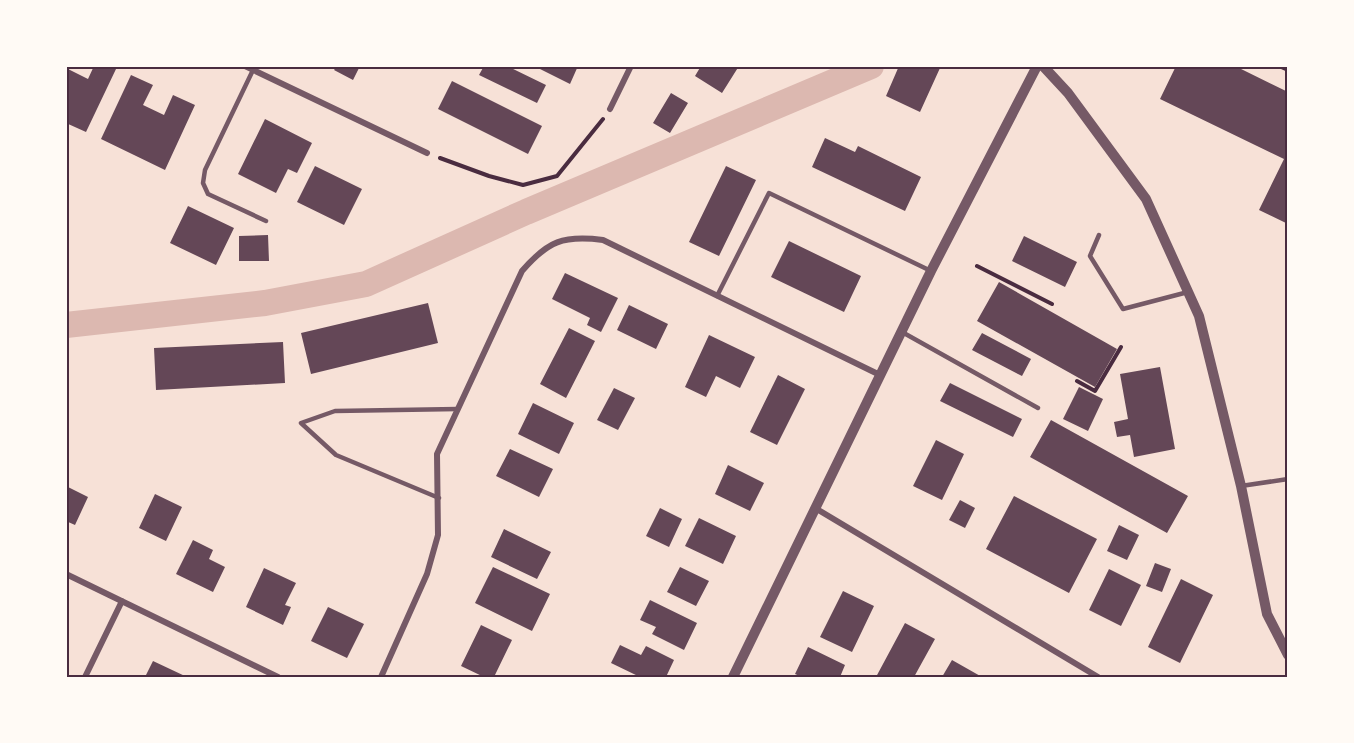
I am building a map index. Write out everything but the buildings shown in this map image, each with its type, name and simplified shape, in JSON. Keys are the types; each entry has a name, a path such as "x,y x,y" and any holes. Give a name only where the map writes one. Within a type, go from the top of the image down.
{"street":[{"path":"245,66 427,153"},
{"path":"610,109 631,66"},
{"path":"733,677 931,271 1037,66"},
{"path":"1043,66 1068,93 1146,199 1199,316 1241,486 1267,614 1288,655"},
{"path":"381,677 428,574 438,535 437,454 522,271 538,253 556,242 579,237 603,240 880,375"},
{"path":"815,508 1098,677"},
{"path":"66,574 278,677"},
{"path":"85,677 122,601"}],"lane":[{"path":"253,70 205,170 203,183 208,194 266,221"},
{"path":"717,296 769,193 931,271"},
{"path":"1099,235 1090,256 1123,309 1188,292"},
{"path":"902,332 1038,408"},
{"path":"439,498 336,455 301,423 335,411 458,409"},
{"path":"1241,486 1288,479"}],"path":[{"path":"1279,66 1288,70"},
{"path":"427,153 459,166 523,185 557,176 610,109"},
{"path":"976,266 1053,304"},
{"path":"1077,381 1095,391 1121,347"}],"waterway":[{"path":"66,325 265,303 366,284 526,212 871,66"}]}
